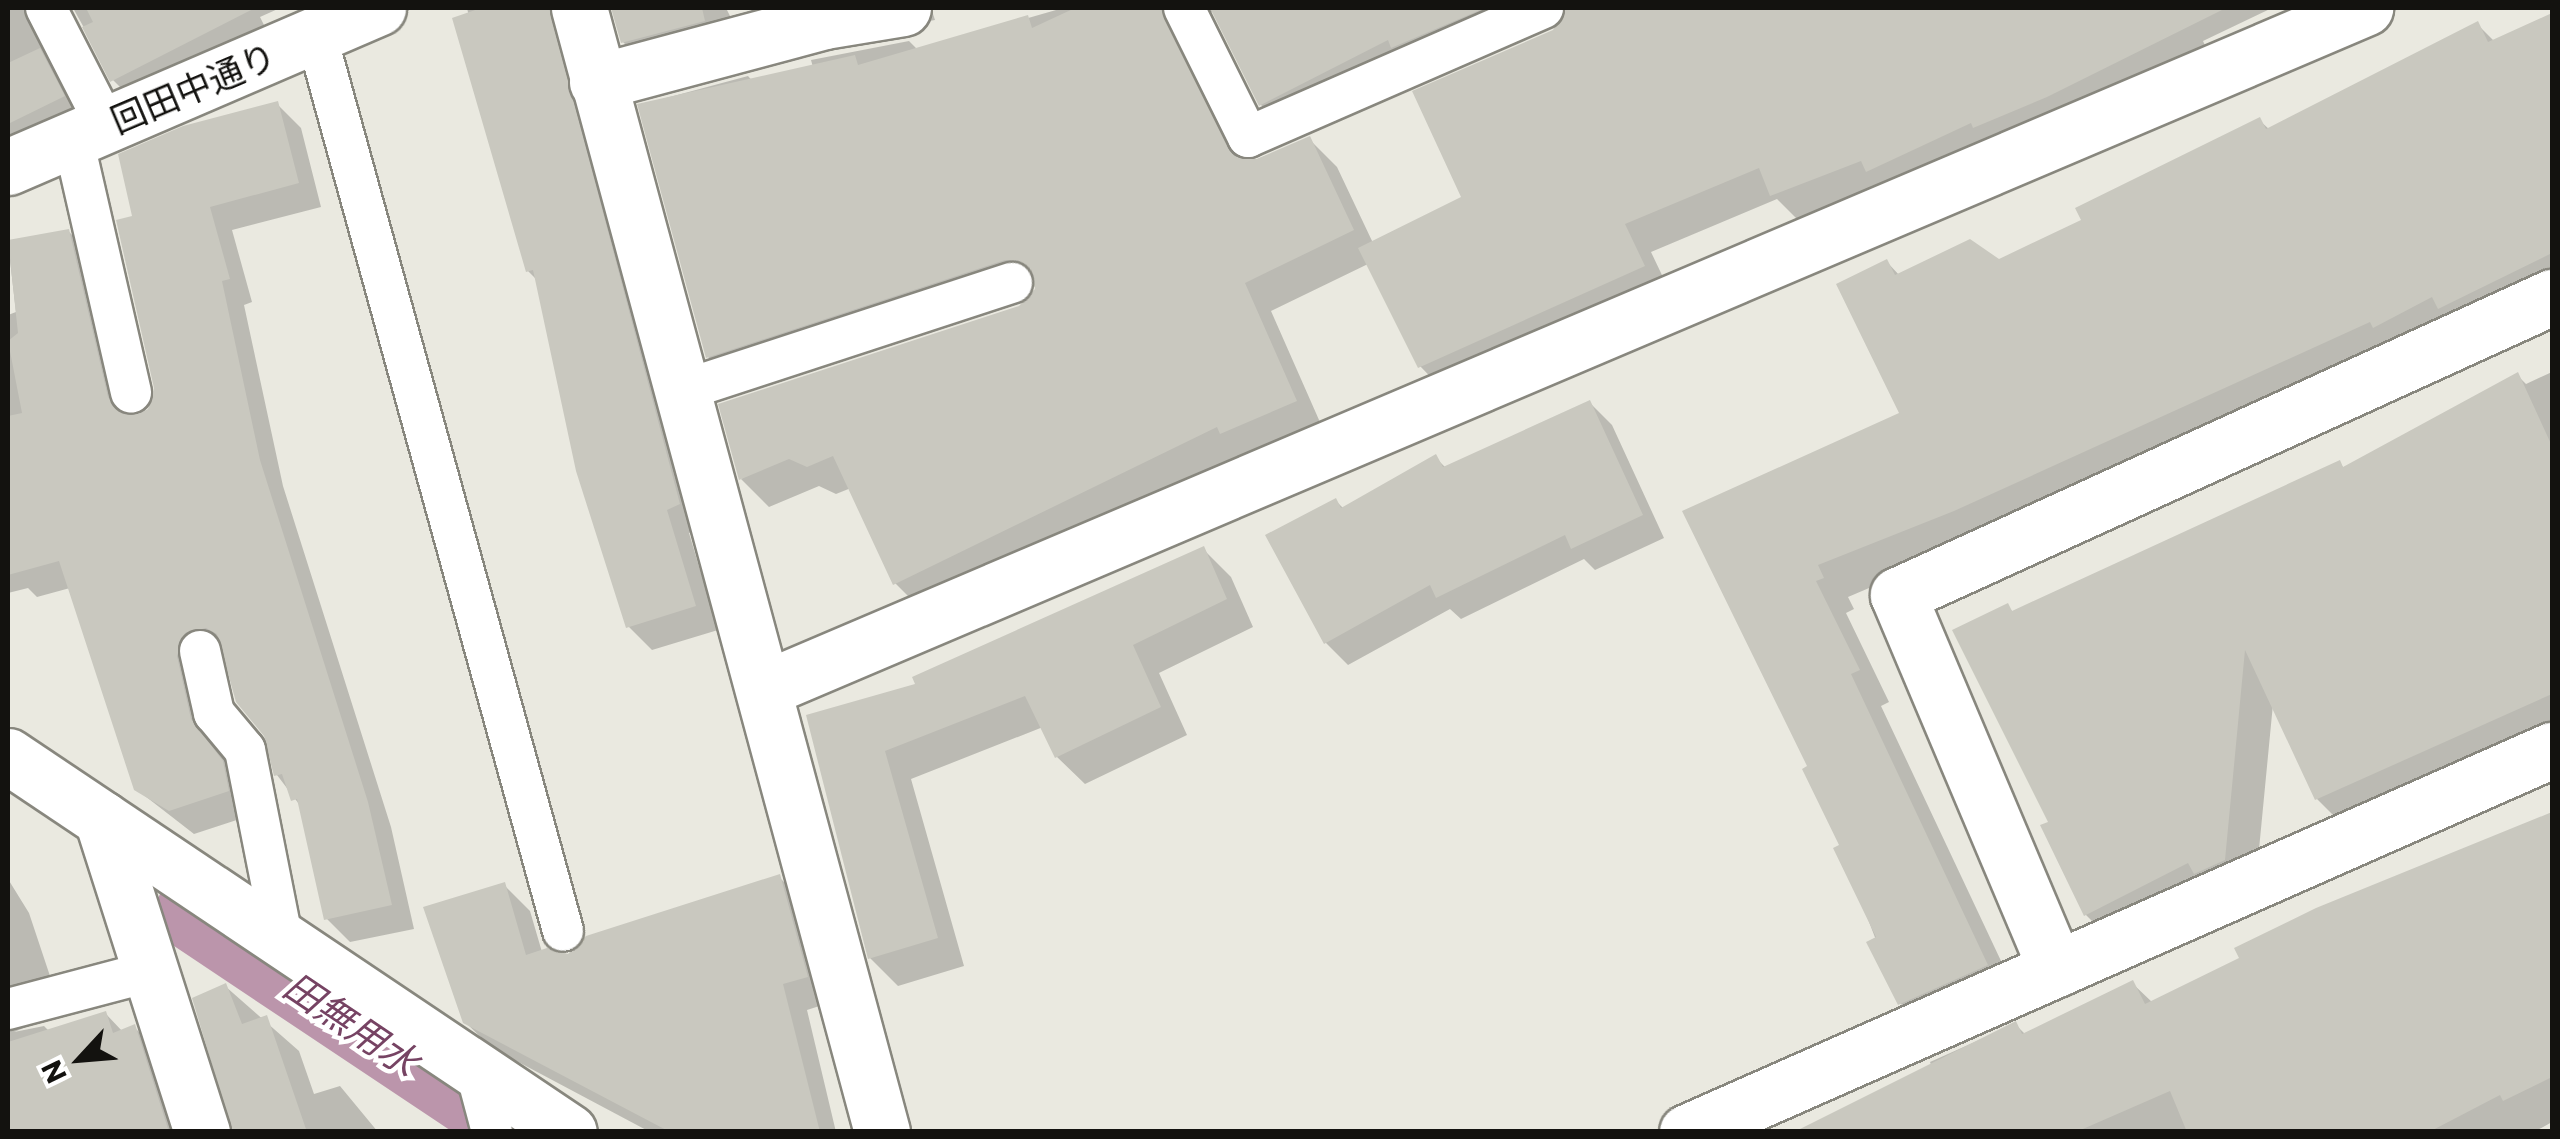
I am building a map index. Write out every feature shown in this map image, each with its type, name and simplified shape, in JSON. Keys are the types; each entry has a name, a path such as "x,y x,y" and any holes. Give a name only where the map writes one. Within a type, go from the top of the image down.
{"street":[{"name":"回田中通り","path":"8,168 321,24 378,8"},
{"path":"579,8 766,688 882,1132"},
{"path":"597,82 824,21 903,8"},
{"path":"766,688 2365,8"},
{"path":"2056,969 1898,595 2552,297"},
{"path":"1687,1132 2552,750"},
{"path":"8,756 568,1132"},
{"path":"102,819 202,1132"}],"lane":[{"path":"46,8 90,132 131,392"},
{"path":"1184,8 1248,137 1543,8"},
{"path":"321,24 563,931"},
{"path":"684,390 1012,283"},
{"path":"200,651 214,712 245,750 282,937"},
{"path":"8,1009 152,971"},
{"path":"475,1070 491,1130"}],"building":[{"path":"86,8 255,8 110,82 82,27 93,22"},
{"path":"481,8 549,8 680,504 667,510 696,606 626,628 576,471 533,270 526,272 452,18"},
{"path":"611,8 702,8 705,21 621,43"},
{"path":"1075,8 1160,8 1234,156 1257,159 1310,136 1354,230 1245,283 1297,401 1220,434 1217,427 893,585 833,456 807,467 789,459 739,480 718,404 1019,306 1035,289 1034,275 1018,260 1005,260 706,358 637,104 855,55 858,65 1028,15 1032,28"},
{"path":"1210,8 1485,8 1391,48 1388,40 1259,106"},
{"path":"1566,8 2226,8 2047,97 1973,128 1971,123 1866,172 1861,161 1770,196 1759,168 1625,224 1645,266 1418,368 1358,248 1461,197 1412,91 1553,30"},
{"path":"2552,13 2552,253 2438,309 2432,297 2373,328 2370,322 1954,511 1818,565 1824,578 1816,581 1860,670 1851,674 1988,965 1898,1005 1866,942 1876,937 1833,848 1839,845 1802,769 1807,766 1682,511 1899,413 1836,284 1887,259 1895,275 1970,239 1999,259 2081,220 2075,208 2260,117 2266,129 2478,21 2488,42"},
{"path":"40,48 65,96 8,124 8,63"},
{"path":"278,101 299,183 210,207 230,279 222,281 260,460 368,802 392,905 324,920 297,799 291,801 282,774 274,776 264,736 236,702 217,634 206,628 185,633 177,656 191,719 223,761 229,791 169,811 134,790 59,561 8,575 8,416 22,413 8,341 18,333 8,240 69,229 108,397 123,414 137,415 148,409 154,388 116,220 132,216 118,154 183,126"},
{"path":"2518,372 2552,446 2552,694 2315,800 2245,650 2225,860 2194,874 2188,863 2084,916 2040,825 2048,822 1952,630 2008,603 2012,611 2340,460 2343,467"},
{"path":"1590,400 1643,515 1571,549 1565,535 1436,598 1430,585 1324,644 1265,535 1336,498 1341,508 1436,454 1443,467"},
{"path":"1204,546 1227,599 1133,645 1161,707 1055,758 1025,696 885,751 938,938 868,959 806,715 915,684 912,677"},
{"path":"2552,812 2552,1077 2503,1101 2500,1095 2429,1132 2187,1132 2170,1091 2076,1132 1794,1132 2016,1021 2022,1034 2133,980 2145,1004 2239,958 2234,948 2316,908"},
{"path":"780,874 808,977 783,984 820,1132 670,1132 463,1023 423,907 505,882 526,955 547,948 568,954 586,936"},
{"path":"226,983 242,1024 267,1015 307,1132 232,1132 192,998"},
{"path":"106,1011 113,1033 135,1024 169,1132 8,1132 8,1042"}],"waterway":[{"name":"田無用水","path":"189,914 516,1132"}]}
